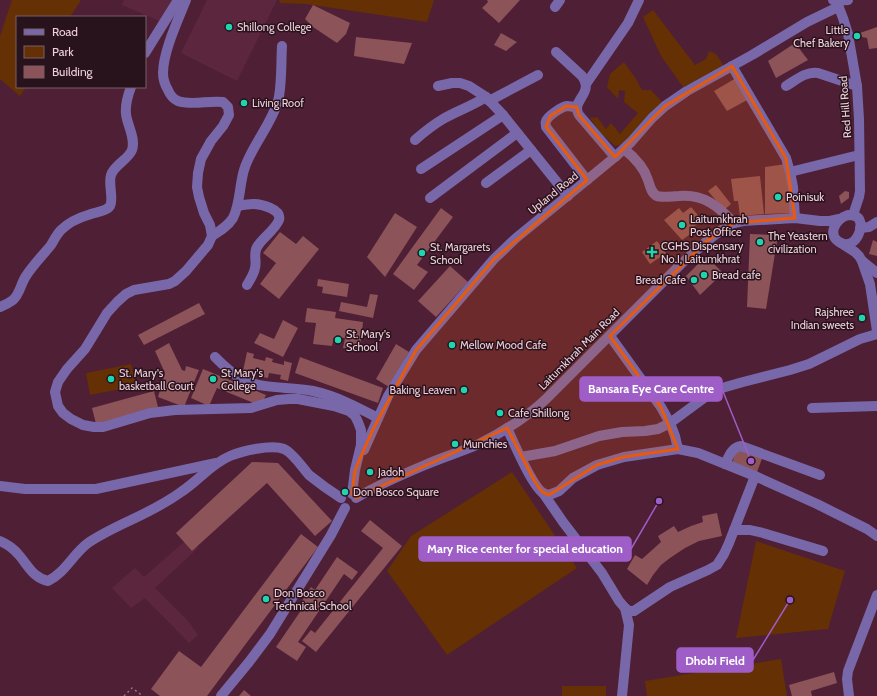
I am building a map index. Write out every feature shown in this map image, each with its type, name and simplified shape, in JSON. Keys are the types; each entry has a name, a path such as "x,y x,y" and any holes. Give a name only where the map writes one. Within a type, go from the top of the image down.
{"street":[{"path":"146,51 178,0"},
{"path":"186,0 164,63 163,74 165,84 170,95 177,101 188,103 217,101 223,102 228,107 229,115 223,126 211,140 201,159 198,173 197,187 199,197 210,225 212,236"},
{"path":"586,84 628,23 639,0"},
{"path":"836,2 848,0"},
{"name":"Upland Road","path":"355,470 388,396 416,350 494,259 516,238 624,149 665,106 807,22 836,2"},
{"name":"Red Hill Road","path":"836,2 844,18 857,86 859,195 853,215"},
{"path":"282,46 278,100 273,115 252,151 245,168 241,182 238,206 232,219 224,228 212,236 208,245 186,271 175,281 169,284 134,290 126,294 117,302 107,313 85,349 67,369 58,382 55,392 58,406 63,414 83,425 94,427 103,427 150,412 250,408 277,400 289,399 298,399 334,406 349,411 355,416 358,422 361,438 361,445 355,470 354,496"},
{"path":"556,52 585,80 586,90 576,107 578,115 615,157"},
{"path":"732,66 786,158 793,187 795,218"},
{"path":"786,86 807,73 818,72 857,86"},
{"path":"415,140 432,126 445,118 538,75"},
{"path":"438,86 460,83 469,86 488,99 503,115 568,196"},
{"path":"0,307 14,299 26,277 61,230 68,224 78,219 110,206 112,201 110,190 111,176 132,150 133,145 126,110 131,88"},
{"path":"576,107 566,106 550,116 545,122 546,127 587,180"},
{"path":"421,170 503,115"},
{"path":"430,198 517,133"},
{"path":"624,149 632,155 640,165 645,173 650,188 657,196 686,195 696,196 710,201 722,210 734,224"},
{"path":"486,183 531,150"},
{"path":"790,172 859,155"},
{"path":"238,206 255,204 266,206 276,211 279,216 276,226 258,246 255,252 256,268 247,285"},
{"path":"521,457 555,451 599,436 622,432 658,429 670,423 704,398 722,388 809,364 877,332 876,315 870,284 858,247 859,219 853,215 848,215 830,221 808,220"},
{"name":"Laitumkhrah Main Road","path":"343,503 344,494 347,493 354,496 372,489 424,465 479,443 524,418 537,408 682,263 720,231 743,221 795,218 808,220"},
{"path":"839,219 833,230 838,240 846,244 853,242 859,232 877,222"},
{"path":"808,220 828,231 855,252 877,273"},
{"path":"610,336 661,407 670,423 678,449"},
{"path":"215,357 230,371 243,380 259,385 312,391 333,397 358,407 378,418"},
{"path":"812,408 877,406"},
{"path":"507,428 526,468 535,482 602,573 619,601 630,611 634,611 670,587 717,565 724,554 755,476"},
{"path":"725,464 734,448 741,446 820,475"},
{"path":"0,541 11,547 19,554 29,568 38,577 48,581 57,575 87,543 151,510 181,492 218,462 229,456 260,448 272,447 283,449 291,454 310,475 343,503 331,535 270,634 221,696"},
{"path":"544,493 549,495 559,491 573,478 597,465 624,457 678,449 698,453 755,476 817,504 867,529 877,536"},
{"path":"0,486 25,489 96,489 218,462"},
{"path":"734,530 750,530 763,533 823,551"},
{"path":"849,696 847,678 848,671 877,595"},
{"path":"622,696 629,625 625,608"}],"path":[{"path":"124,696 132,688 143,696"}],"highlighted area":[{"path":"732,66 786,158 795,218 734,223 707,241 610,336 661,407 678,449 624,457 597,465 549,495 542,492 535,482 507,428 356,498 352,494 355,470 373,429 416,350 494,259 587,180 546,127 550,116 566,106 577,107 579,115 615,157 665,106"}],"shaded area":[{"path":"124,0 174,0 164,23 122,5"},
{"name":"Shillong College","path":"207,0 277,0 237,81 181,53"},
{"path":"191,541 198,548 155,588 188,621 198,635 189,643 145,598 131,608 112,588 135,568 144,577 184,542"}],"green space":[{"path":"12,0 81,0 71,16 16,16 16,88 25,88 20,96 0,79 0,36"},
{"path":"279,0 434,0 427,22 306,4 280,3"},
{"path":"653,10 695,65 706,59 709,51 716,54 724,66 704,78 683,87 661,56 643,17"},
{"path":"624,62 642,90 651,90 662,102 624,144 615,146 601,133 590,118 597,117 606,129 611,123 620,134 638,113 624,102 625,91 619,90 618,99 607,87 610,74"},
{"name":"St. Mary's basketball Court","path":"131,364 136,386 90,395 86,373"},
{"path":"512,472 577,568 447,655 387,571 411,536"},
{"path":"756,541 845,571 828,629 736,638"},
{"path":"781,659 787,696 647,696 645,681"},
{"path":"562,686 606,686 606,696 562,696"}],"building":[{"path":"487,0 520,0 499,23 482,8 488,2"},
{"path":"313,5 350,23 346,34 337,43 313,27 305,19"},
{"path":"877,27 877,48 869,49 867,38 862,37 860,33"},
{"path":"501,33 517,42 506,51 494,45"},
{"path":"356,37 412,43 404,64 354,56"},
{"path":"795,43 808,60 776,78 768,61"},
{"path":"736,78 749,99 727,111 714,91"},
{"name":"Poinisuk","path":"786,164 790,180 790,213 765,214 765,167"},
{"path":"760,176 764,214 740,216 738,201 734,201 731,179"},
{"path":"716,185 731,204 724,210 708,191"},
{"path":"845,191 849,192 849,198 841,204 839,196"},
{"name":"Laitumkhrah Post Office","path":"691,207 702,220 690,230 692,233 682,240 664,220 679,208 683,213"},
{"path":"441,208 453,217 417,265 428,272 414,290 393,274"},
{"path":"395,213 417,227 385,277 367,257"},
{"path":"280,232 296,244 303,236 319,249 279,299 260,284 276,263 263,253"},
{"path":"750,234 778,235 766,309 747,307"},
{"path":"873,240 877,242 877,256 869,254"},
{"path":"657,241 666,253 650,264 642,252"},
{"name":"Bread cafe","path":"706,256 723,273 700,295 686,276"},
{"path":"450,266 468,282 436,317 418,301"},
{"path":"318,279 349,284 347,297 322,293 323,287 317,286"},
{"path":"370,294 378,295 373,318 339,311 341,302 367,307"},
{"path":"199,303 205,314 144,345 138,335"},
{"path":"307,308 336,312 335,318 363,322 360,350 343,348 345,338 334,337 332,346 313,344 316,323 305,322"},
{"path":"283,320 298,328 283,357 254,343 260,333 274,339"},
{"path":"169,343 182,370 185,371 186,366 199,370 184,407 158,397 165,373 155,351"},
{"path":"396,344 409,352 389,387 376,379"},
{"path":"247,352 254,354 253,358 265,361 266,357 273,359 272,362 284,365 284,361 292,363 288,381 280,379 281,375 269,373 268,378 263,377 264,371 252,369 251,372 243,371"},
{"path":"300,357 383,388 378,403 295,373"},
{"name":"St Mary's College","path":"203,369 266,395 261,406 217,388 209,406 191,398"},
{"path":"154,391 158,407 96,424 92,408"},
{"path":"737,447 763,456 757,472 732,464"},
{"path":"252,462 278,463 332,521 315,536 267,483 192,551 176,533"},
{"path":"717,513 722,536 699,541 685,548 661,565 647,585 627,569 635,555 642,559 661,542 658,536 674,526 678,532 703,522 702,516"},
{"path":"370,520 402,546 316,652 302,641 311,630 315,633 383,548 361,531"},
{"name":"Don Bosco Technical School","path":"301,534 318,547 207,696 160,696 151,689 179,651 201,667"},
{"path":"337,557 358,572 352,580 344,574 298,642 306,647 297,661 276,647 304,606 300,604 311,587 315,590"},
{"path":"834,672 837,683 811,691 812,696 792,696 789,685"},
{"path":"244,690 251,696 239,696"}],"place":[{"name":"Shillong College","path":"229,27"},
{"name":"Little Chef Bakery","path":"857,36"},
{"name":"Living Roof","path":"244,103"},
{"name":"Poinisuk","path":"778,197"},
{"name":"Laitumkhrah Post Office","path":"682,225"},
{"name":"The Yeastern civilization","path":"760,242"},
{"name":"CGHS Dispensary No.I, Laitumkhrat","path":"652,252"},
{"name":"St. Margarets School","path":"422,253"},
{"name":"Bread cafe","path":"704,275"},
{"name":"Bread Cafe","path":"694,280"},
{"name":"Rajshree Indian sweets","path":"862,318"},
{"name":"St. Mary's School","path":"338,340"},
{"name":"Mellow Mood Cafe","path":"452,345"},
{"name":"St. Mary's basketball Court","path":"111,379"},
{"name":"St Mary's College","path":"213,379"},
{"name":"Baking Leaven","path":"464,390"},
{"name":"Cafe Shillong","path":"500,413"},
{"name":"Munchies","path":"455,444"},
{"name":"Bansara Eye Care Centre","path":"751,461"},
{"name":"Jadoh","path":"370,472"},
{"name":"Don Bosco Square","path":"345,492"},
{"name":"Mary Rice center for special education","path":"659,501"},
{"name":"Don Bosco Technical School","path":"266,599"},
{"name":"Dhobi Field","path":"790,600"}]}
